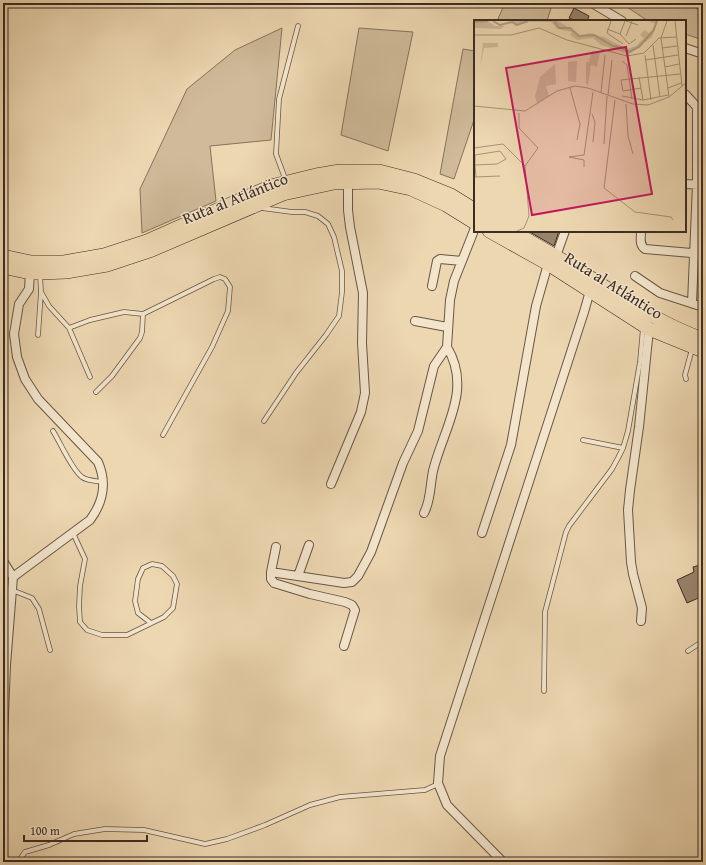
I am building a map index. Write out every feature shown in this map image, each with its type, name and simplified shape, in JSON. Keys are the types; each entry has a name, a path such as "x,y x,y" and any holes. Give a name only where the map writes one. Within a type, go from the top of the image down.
{"highway":[{"name":"Ruta al Atlántico","path":"3,256 31,262 64,262 104,255 147,241 271,186 340,171 379,171 414,180 451,195 474,209"},
{"name":"Ruta al Atlántico","path":"3,267 35,273 66,272 107,265 152,250 283,194 334,183 378,182 411,189 446,205 474,222"},
{"name":"Ruta al Atlántico","path":"491,232 552,260 652,317 689,334 700,346"},
{"name":"Ruta al Atlántico","path":"515,232 590,291 646,327 700,346"}],"street":[{"path":"592,3 620,20"},
{"path":"686,48 703,54"},
{"path":"686,95 696,107 700,185 694,254 692,303"},
{"path":"331,484 361,412 365,393 362,343 363,293 350,227 348,210 348,182"},
{"path":"686,184 700,185"},
{"path":"424,513 427,507 433,472 456,400 456,372 453,358 447,347 447,327 454,281 474,231"},
{"path":"482,533 511,445 536,306 552,260 565,232"},
{"path":"641,232 641,243 642,247 645,249 703,254"},
{"path":"432,286 437,261 440,259 462,261"},
{"path":"13,577 90,520 97,512 102,497 104,482 98,462 38,399 25,379 17,357 14,334 18,304 29,289 35,273"},
{"path":"635,276 660,293 703,307"},
{"path":"503,862 447,805 438,783 440,756 582,320 590,291"},
{"path":"414,321 447,327"},
{"path":"641,621 642,608 631,562 628,510 640,427 646,327"},
{"path":"271,572 344,583 352,582 358,576 374,545 403,463 418,431 434,366 447,347"},
{"path":"298,576 309,545"},
{"path":"276,547 271,572 271,579 274,583 310,594 352,604 355,610 344,646"},
{"path":"3,561 13,577 4,667 3,740"}],"lane":[{"path":"287,182 276,154 278,99 298,26"},
{"path":"254,206 286,211 305,212 318,216 328,224 334,237 342,271 342,292 339,316 326,336 296,373 264,421"},
{"path":"35,273 41,292 49,306 69,328 90,377"},
{"path":"69,328 90,320 124,312 143,314 214,278 220,277 225,279 230,287 228,311 212,347 163,435"},
{"path":"38,335 41,292"},
{"path":"96,392 112,376 140,338 142,332 143,314"},
{"path":"544,691 545,612 566,532 612,469 623,448 628,431 646,327"},
{"path":"686,379 685,375 700,346"},
{"path":"53,431 75,470 82,478 104,482"},
{"path":"583,440 623,448"},
{"path":"73,533 85,559 80,586 80,622 87,630 102,635 127,635 164,617 173,608 177,584 173,576 162,566 152,564 143,568 138,579 136,601 138,613 151,623"},
{"path":"12,590 32,598 39,609 50,650"},
{"path":"688,651 703,641"},
{"path":"18,862 25,852 49,845 74,834 105,829 144,830 205,844 227,839 265,825 310,805 340,797 425,790 438,783"}],"shaded area":[{"path":"505,3 546,3 552,5 547,20 497,20"},
{"path":"621,3 702,3 703,40 686,34 686,20 646,20"},
{"path":"282,28 271,140 210,146 216,201 142,233 140,189 187,89 235,50"},
{"path":"359,28 413,32 388,151 341,135"},
{"path":"463,49 474,51 474,120 454,179 440,174"}],"building":[{"path":"574,8 589,16 587,20 574,20 569,18"},
{"path":"530,232 559,232 554,246"},
{"path":"703,564 703,596 687,603 677,580 694,572 693,567"}],"waterway":[{"path":"691,3 703,12"}]}
